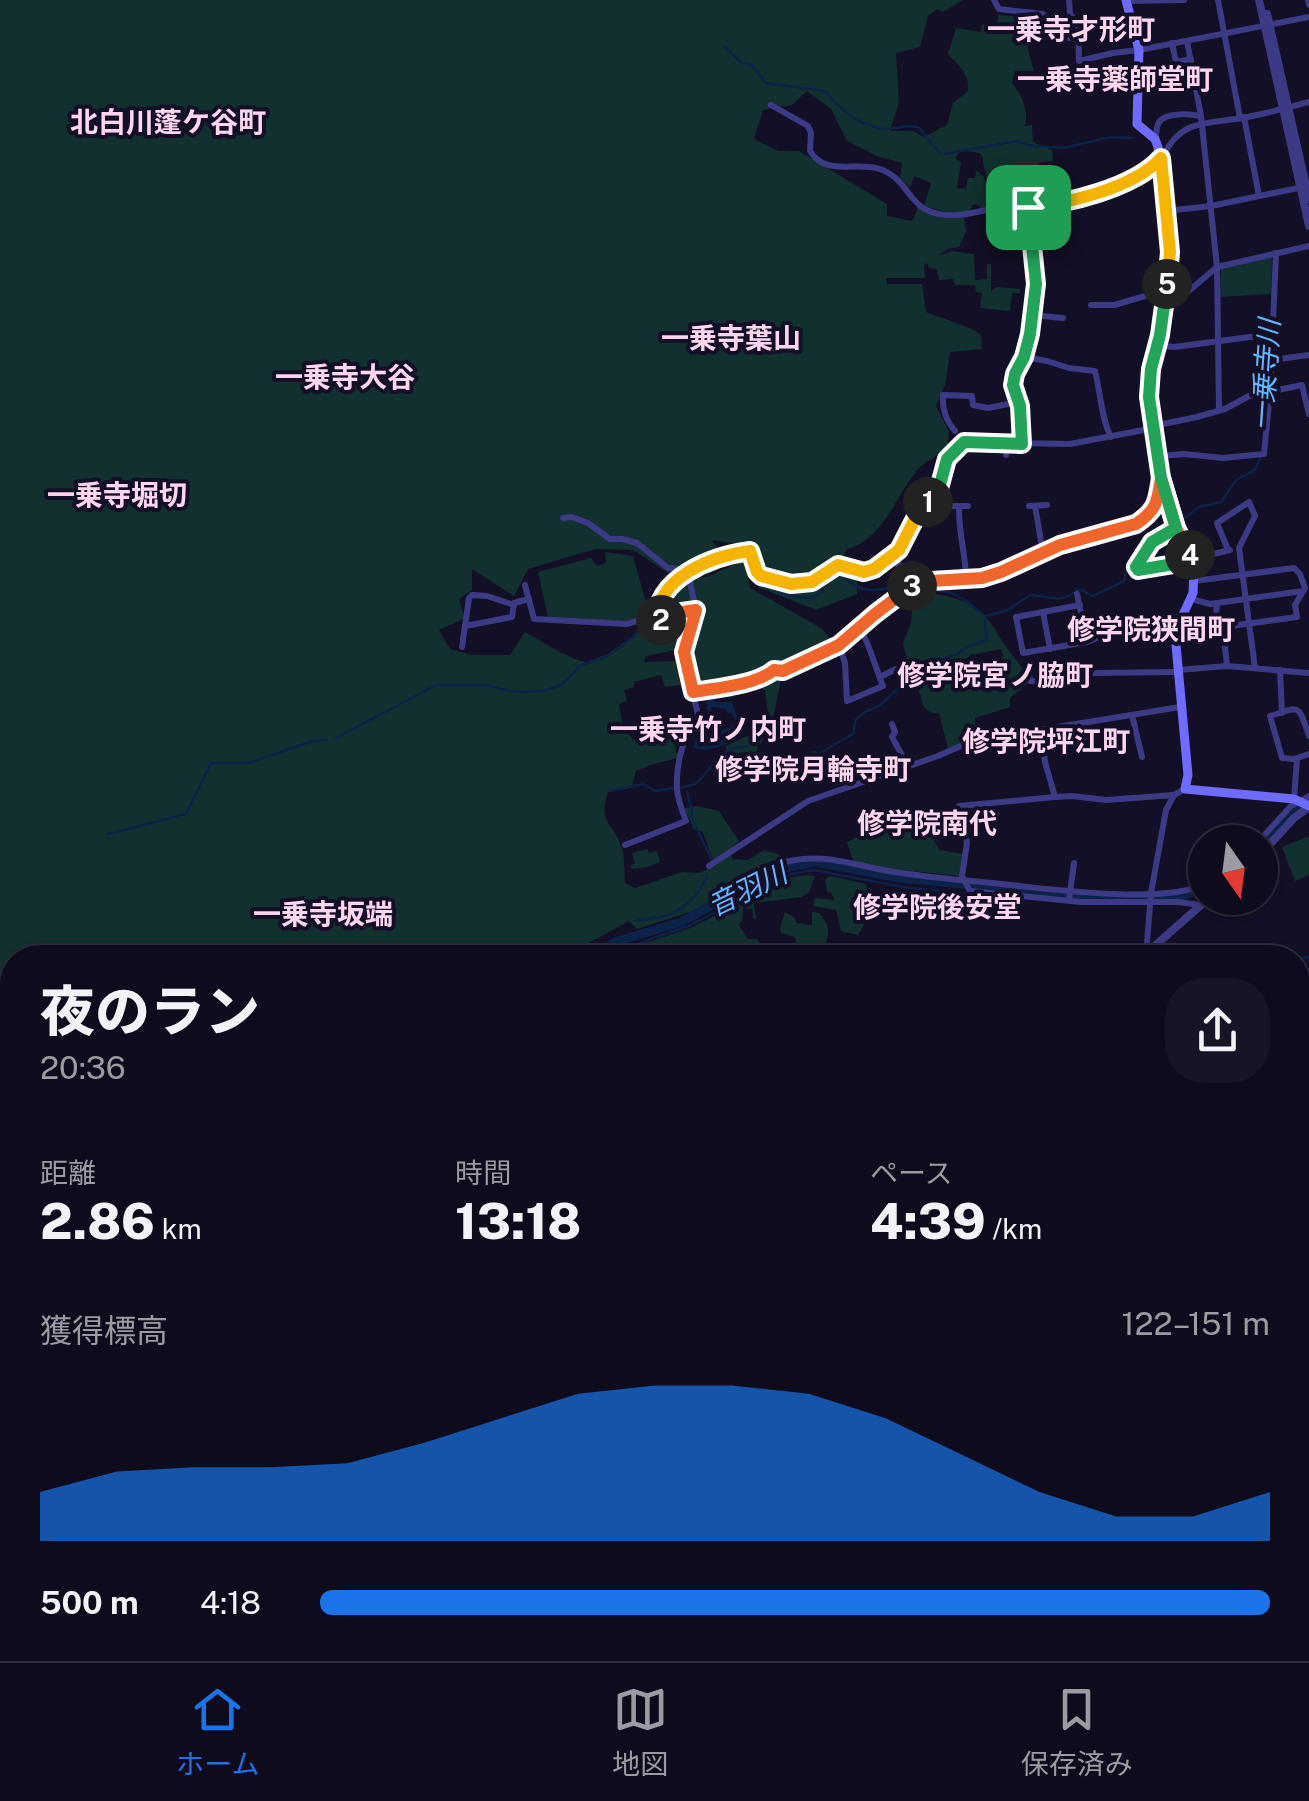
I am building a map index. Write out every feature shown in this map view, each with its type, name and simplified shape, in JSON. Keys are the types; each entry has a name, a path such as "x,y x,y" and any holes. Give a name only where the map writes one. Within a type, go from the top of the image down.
{"main road":[{"path":"1126,1 1139,50 1137,124 1155,139 1161,158 1170,252 1150,383 1161,478 1192,560 1194,581 1176,645 1186,789 1304,802"}],"street":[{"path":"994,0 999,9 1043,14 1048,31 1054,36 1077,40"},
{"path":"1069,0 1070,14 1078,24 1079,61 1309,17"},
{"path":"1126,1 1184,0"},
{"path":"1218,0 1259,196"},
{"path":"1261,0 1309,199"},
{"path":"1187,40 1201,120 1218,267 1219,410"},
{"path":"1172,44 1176,62 1191,58"},
{"path":"1155,139 1163,119 1185,114 1201,120 1242,118 1309,102"},
{"path":"770,104 808,126 810,151 815,159 836,168 864,165 888,173 900,180 914,202 927,210 960,216 1082,198 1157,163 1170,142 1201,120"},
{"path":"1166,211 1305,187"},
{"path":"1305,187 1309,226"},
{"path":"1022,444 1014,378 1024,357 1036,284 1028,207"},
{"path":"1091,305 1184,295 1218,267 1309,246"},
{"path":"1159,456 1223,458 1264,454 1272,360 1274,254"},
{"path":"1032,315 1064,318"},
{"path":"1157,345 1174,347 1273,334"},
{"path":"1272,360 1309,355"},
{"path":"1024,357 1068,368 1096,370 1111,437"},
{"path":"904,591 898,577 899,550 920,509 938,492 947,459 960,444 1070,444 1176,423 1249,396 1302,386 1309,414"},
{"path":"955,432 946,420 943,395 972,396 973,405 983,408 1018,402"},
{"path":"1006,443 1006,455"},
{"path":"693,692 768,676 774,670 783,671 839,645 904,591 931,581 982,578 1060,545 1136,524 1157,503 1161,478"},
{"path":"1228,550 1218,523 1249,502 1255,516 1239,548 1255,668"},
{"path":"1043,554 1032,506 1047,505"},
{"path":"959,506 966,580"},
{"path":"563,518 588,523 610,539 637,543 668,568 689,572"},
{"path":"1176,526 1152,542 1136,567 1138,570 1239,548"},
{"path":"656,618 671,586 689,572 732,554 750,551 761,576 806,584 838,565 864,572 874,569 899,550"},
{"path":"1194,581 1294,568 1304,590 1296,605 1297,617 1215,627 1216,603"},
{"path":"625,844 686,821 677,789 688,732 700,722 684,652 696,610 689,572"},
{"path":"525,585 534,619 627,624 647,616 656,618 696,610"},
{"path":"1191,598 1216,603 1304,590"},
{"path":"1078,594 1087,642"},
{"path":"462,646 472,595 514,604 529,599"},
{"path":"465,626 512,616 514,604"},
{"path":"1080,605 1016,618 1023,653 1087,642 1145,620 1182,617"},
{"path":"1043,612 1050,649"},
{"path":"1223,626 1227,666"},
{"path":"839,645 848,702 883,686 860,628"},
{"path":"1030,673 1030,681 1041,682 1089,679 1092,672 1227,666 1309,673"},
{"path":"880,677 896,669"},
{"path":"1280,670 1282,713"},
{"path":"709,866 808,801 980,738 1180,707"},
{"path":"1309,736 1306,713 1297,708 1270,716 1282,758 1296,759 1309,754"},
{"path":"1132,714 1142,757"},
{"path":"892,724 892,737 908,766"},
{"path":"1041,729 1055,796"},
{"path":"1278,835 1304,802 1296,759"},
{"path":"1186,789 1174,795 1106,800 1055,796 959,806 966,843 962,871 970,891 1068,900 1188,903"},
{"path":"1145,945 1166,810 1174,795"},
{"path":"1273,825 1284,812 1304,802"},
{"path":"782,863 820,857 966,884 1070,891 1188,891"},
{"path":"1068,900 1074,862"},
{"path":"1154,945 1189,915"}],"green space":[{"path":"0,0 963,0 928,16 920,47 896,53 899,102 890,131 913,131 924,137 947,125 953,103 968,91 965,75 948,54 956,28 981,32 982,24 998,25 998,15 1025,17 1034,71 1015,71 1012,83 1024,103 1025,126 1032,125 1033,142 1052,150 1053,161 1040,162 1039,166 1027,169 1026,175 1012,177 1009,207 990,205 990,209 982,209 977,204 972,205 971,212 954,214 924,206 931,183 914,176 910,188 900,177 902,163 847,141 831,109 807,91 792,105 763,110 754,139 778,151 799,151 887,204 887,216 912,221 918,208 940,217 964,217 966,232 959,247 938,256 952,251 974,254 975,280 987,279 987,264 991,264 991,292 996,287 1020,289 1020,293 1012,293 1010,311 980,308 982,293 976,292 975,285 939,280 937,269 929,268 927,263 925,278 886,278 887,284 922,284 926,312 972,329 981,335 982,349 950,352 945,385 936,406 949,432 947,449 920,467 871,535 847,549 842,559 857,579 857,594 816,610 758,587 758,547 711,540 721,552 725,566 707,575 668,573 633,550 595,549 528,569 514,596 472,569 472,590 459,599 465,618 439,630 450,649 473,655 510,655 525,632 567,655 590,662 610,655 653,618 657,625 671,614 692,615 680,649 646,656 644,662 677,661 677,655 682,654 690,690 685,691 683,685 665,687 661,675 634,682 634,687 624,690 627,701 619,704 628,734 636,741 672,734 678,758 636,771 632,785 608,792 605,817 622,848 625,883 635,888 715,866 703,832 694,829 684,808 698,806 719,811 739,841 730,849 732,859 748,860 764,850 778,854 781,859 690,912 637,929 629,921 585,945 0,945","holes":["959,150 983,157 987,190 984,177 976,170 975,178 968,178 966,189 957,188"]},
{"path":"1272,256 1271,294 1220,297 1221,269"},
{"path":"605,552 633,556 646,603 653,612 637,621 549,621 538,572 591,558 597,566 606,563"},
{"path":"744,560 750,588 821,628 835,643 781,668 770,668 781,680 770,733 756,753 764,757 793,753 799,756 815,751 820,754 774,781 757,769 754,758 745,752 730,755 725,746 747,736 757,738 769,721 765,690 735,688 733,698 695,689 688,658 693,648 690,630 698,610 691,576 707,577"},
{"path":"687,576 693,607 660,617 665,599"},
{"path":"932,594 940,595 956,598 977,610 1022,668 1028,683 1010,698 1010,707 975,718 976,737 948,749 939,713 931,713 923,706 918,687 904,680 909,665 903,644 913,602","holes":["1001,649 998,675 970,679 970,686 957,689 948,663"]},
{"path":"911,818 912,836 930,835 940,850 963,854 960,876 853,861 847,842"},
{"path":"1309,836 1309,875 1295,881 1282,847"},
{"path":"647,849 649,853 657,851 660,862 631,869 635,863 632,853"},
{"path":"815,876 809,892 802,897 754,903 756,919 752,909 743,908 738,924 748,939 757,939 761,945 640,945 693,927 787,878"},
{"path":"831,876 866,884 867,911 858,935 841,931 836,910 813,906 815,898 835,900 827,892 825,879"},
{"path":"785,912 797,923 812,925 812,912 820,913 828,926 829,945 797,944 795,937 781,933"}],"water":[{"path":"712,693 716,702 732,702 741,737 706,750 694,748 698,734 709,726 706,706","holes":["711,707 726,709 737,723 708,735 713,722"]}],"waterway":[{"path":"725,47 742,63 752,65 766,83 825,91 852,116 877,128 919,128 940,153"},
{"path":"944,154 1017,141 1063,148 1111,137 1133,138"},
{"name":"一乗寺川","path":"1178,523 1199,507 1221,502 1236,480 1255,470 1261,456"},
{"name":"一乗寺川","path":"693,578 725,561 748,556 757,581 798,597 815,596 829,577 840,575 865,589 897,586 913,600 945,591 985,616 1008,610 1030,595 1060,598 1082,590 1092,596 1124,581 1126,572 1134,565"},
{"name":"一乗寺川","path":"336,738 436,685 487,685 521,692 562,685 580,666 608,655 632,638 686,582"},
{"path":"750,751 752,762 776,769 825,750 853,734 856,719 879,706 908,679 964,648 987,640 985,620"},
{"name":"一乗寺川","path":"108,834 186,814 211,763 249,763 313,741 327,740"},
{"path":"681,788 695,784 729,749 748,746"},
{"path":"610,791 644,784 655,791 674,788"},
{"path":"687,792 691,817 712,860"},
{"name":"音羽川","path":"1278,826 1309,801"},
{"name":"音羽川","path":"611,945 681,922 779,869 815,862 900,878 1107,898 1188,894"},
{"path":"636,945 691,925 786,875 814,870 903,887 969,894"},
{"path":"635,920 678,910 694,897 707,877"}],"district":[{"name":"一乗寺才形町","path":"1071,28"},
{"name":"一乗寺薬師堂町","path":"1115,78"},
{"name":"北白川蓬ケ谷町","path":"168,121"},
{"name":"一乗寺葉山","path":"731,337"},
{"name":"一乗寺大谷","path":"345,376"},
{"name":"一乗寺堀切","path":"117,494"},
{"name":"修学院狭間町","path":"1151,628"},
{"name":"修学院宮ノ脇町","path":"995,674"},
{"name":"一乗寺竹ノ内町","path":"708,728"},
{"name":"修学院坪江町","path":"1046,740"},
{"name":"修学院月輪寺町","path":"813,768"},
{"name":"修学院南代","path":"927,822"},
{"name":"修学院後安堂","path":"937,906"},
{"name":"一乗寺坂端","path":"323,913"}],"route":[{"path":"1028,207 1036,284 1030,334 1013,385 1020,406 1022,444 960,444 947,459 938,492 920,509 899,550 874,569 864,572 838,565 812,582 791,584 761,576 750,551 726,556 680,578 660,599 656,620 657,623 668,614 696,610 684,652 693,692 768,676 774,670 783,671 839,645 917,584 982,578 1060,545 1136,524 1157,503 1161,478 1176,528 1192,561 1138,570 1136,567 1152,542 1176,528 1176,526 1161,478 1149,397 1170,252 1161,158 1133,177 1082,198 1028,207"}]}
